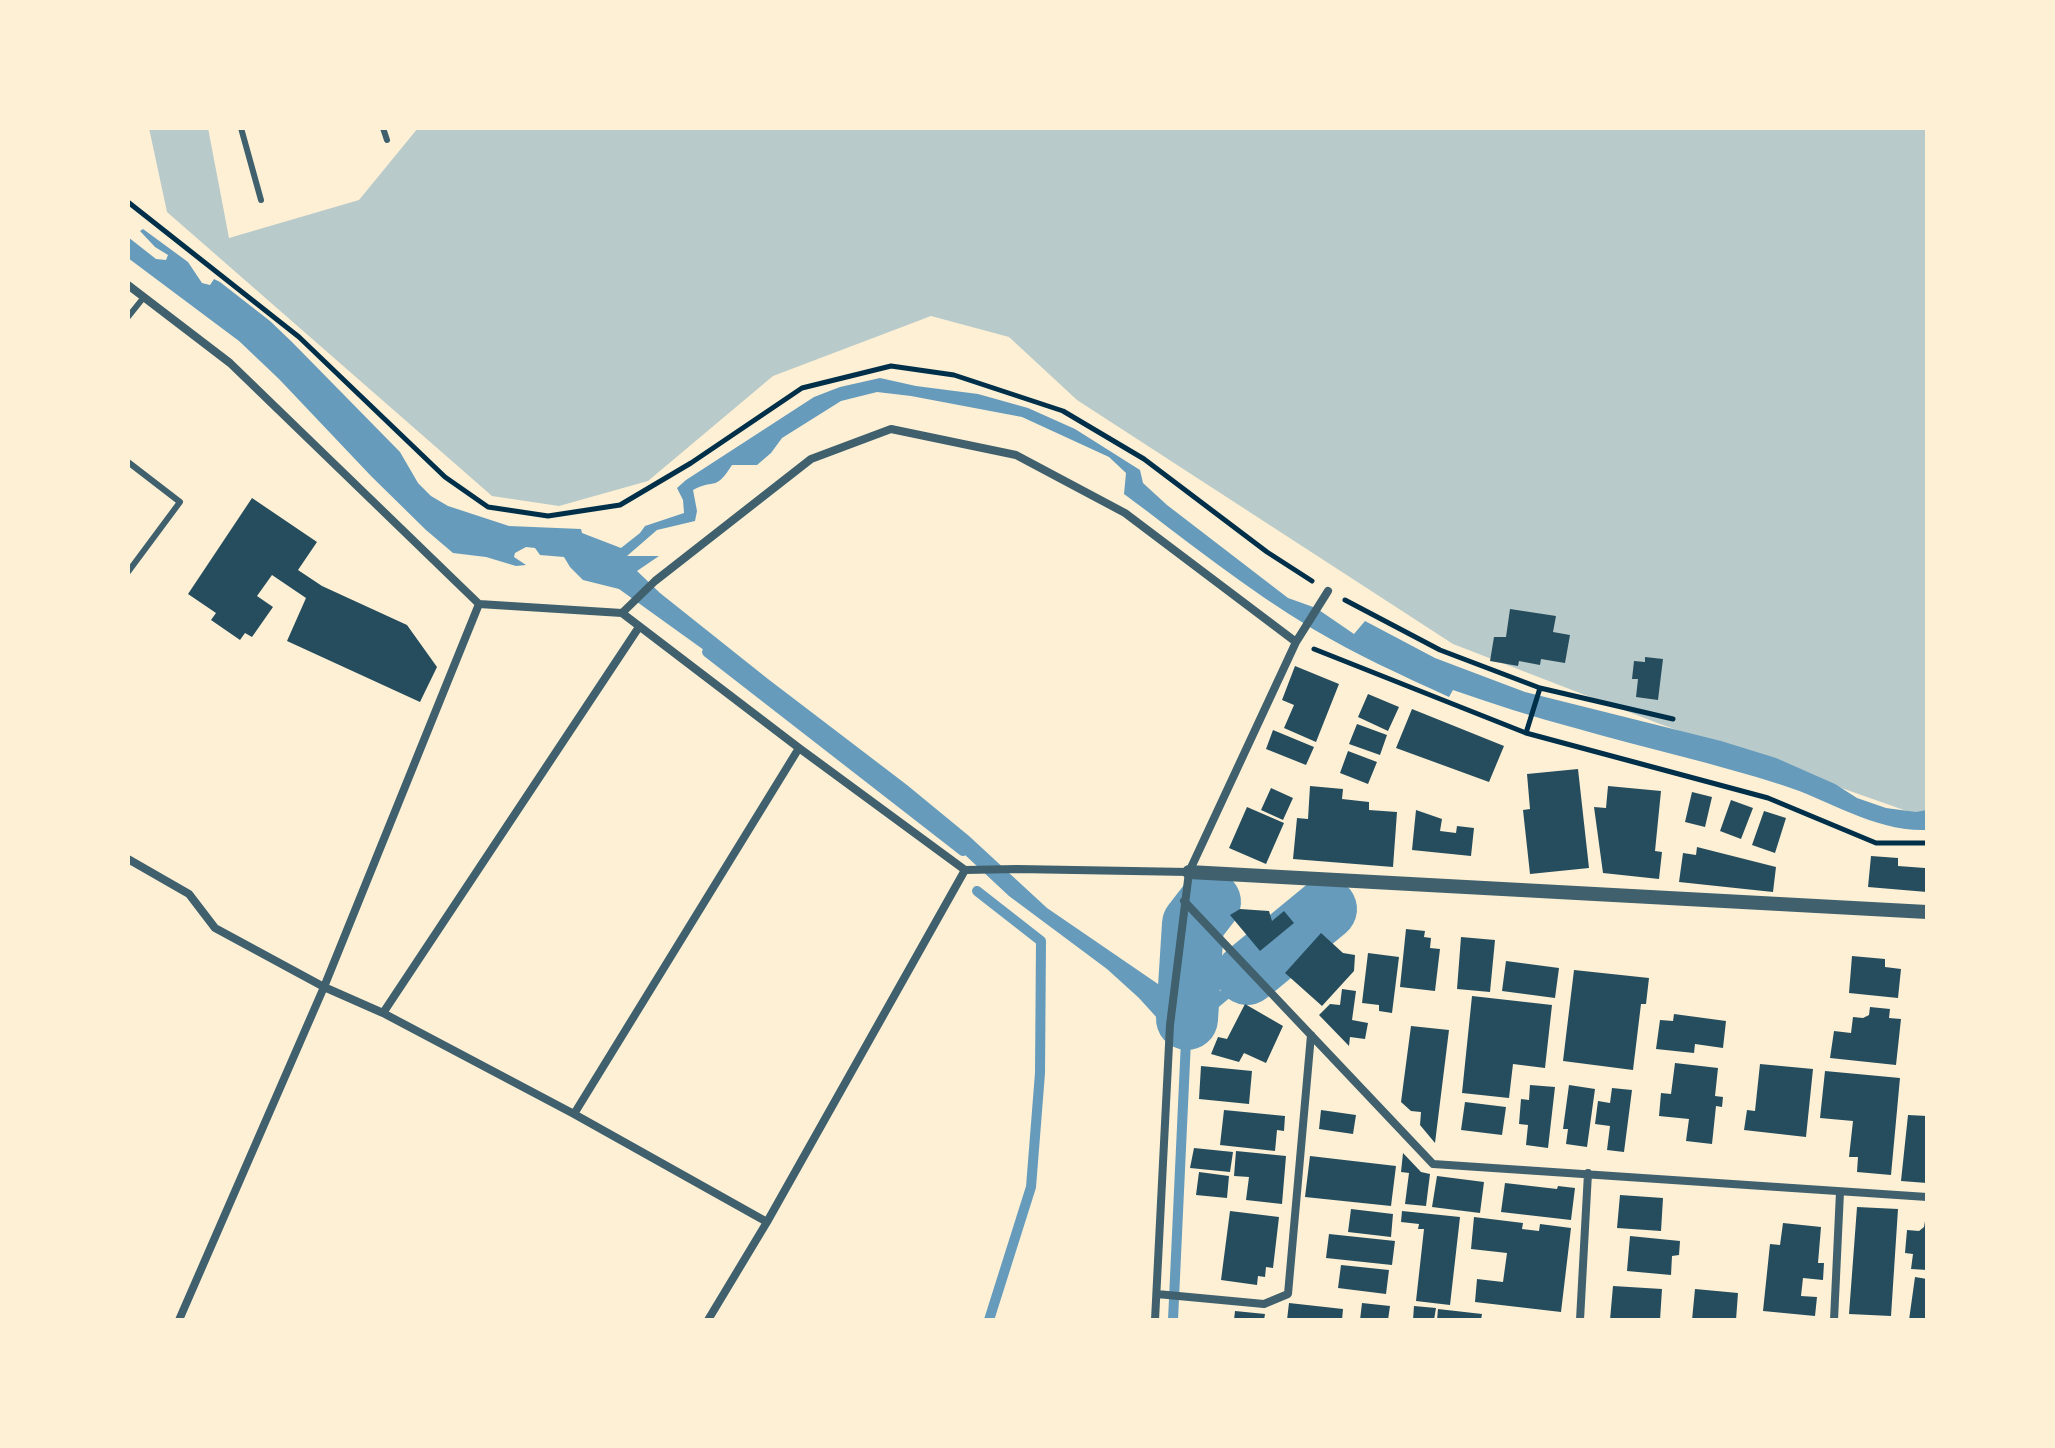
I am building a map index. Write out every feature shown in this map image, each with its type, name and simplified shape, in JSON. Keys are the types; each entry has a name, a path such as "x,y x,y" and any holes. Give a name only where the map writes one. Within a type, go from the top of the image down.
{"street":[{"path":"128,285 230,363 479,604 622,613 965,870 1189,872 1927,912"},
{"path":"622,613 655,581 811,459 891,429 1016,455 1030,462 1125,513 1296,642"},
{"path":"1155,1320 1170,1025 1189,872 1296,642 1328,591"},
{"path":"179,1320 324,987 479,604"},
{"path":"383,1013 639,627"},
{"path":"574,1114 799,748"},
{"path":"128,859 189,894 215,928 574,1114 767,1222"},
{"path":"708,1320 767,1222 965,870"},
{"path":"1184,901 1433,1164 1927,1197"},
{"path":"1157,1294 1264,1304 1288,1294 1311,1035"},
{"path":"1580,1320 1588,1173"},
{"path":"1834,1320 1840,1192"}],"lane":[{"path":"241,128 261,200"},
{"path":"383,128 387,140"},
{"path":"128,317 144,297"},
{"path":"128,462 180,502 128,572"}],"path":[{"path":"128,202 299,337 445,477 488,507 548,516 620,505 691,463 802,388 891,366 954,375 1063,411 1144,459 1267,552 1328,591 1440,650 1540,688 1673,719"},
{"path":"1296,642 1526,733 1768,798 1876,843 1927,843"},
{"path":"1526,733 1540,688"}],"shaded area":[{"path":"149,128 208,128 229,238 359,200 418,128 1927,128 1927,812 1918,815 1660,724 1453,644 1077,400 1009,337 931,316 773,376 648,481 559,506 492,496 167,212"}],"water":[{"path":"143,229 188,262 202,283 210,285 214,279 220,282 270,321 400,452 418,483 431,496 448,506 509,526 581,529 582,533 621,548 645,526 684,513 683,500 677,488 686,480 814,397 840,387 880,378 978,394 1028,408 1075,429 1140,470 1143,483 1167,505 1288,598 1316,608 1354,634 1365,621 1435,658 1525,692 1721,741 1776,758 1835,784 1857,798 1886,808 1916,812 1927,810 1927,830 1871,821 1782,785 1544,719 1453,690 1449,697 1330,639 1288,614 1124,494 1126,473 1109,457 1022,417 877,392 841,401 782,438 757,465 732,465 718,482 693,490 697,511 695,521 657,530 627,556 659,556 637,571 660,593 907,785 969,836 1047,908 1158,984 1193,997 1212,997 1309,917 1320,922 1214,1011 1194,1011 1192,1030 1158,1019 1107,969 1009,896 934,826 747,681 619,589 583,580 564,557 540,555 535,548 526,547 515,553 514,557 526,565 516,566 486,557 453,553 371,476 239,341 128,258 128,237 156,259 166,260 168,255 155,247 140,231"}],"building":[{"path":"252,498 317,542 298,570 322,586 407,625 437,667 420,702 287,641 306,598 272,575 257,596 273,607 252,637 245,633 240,640 211,620 216,613 188,594"},
{"path":"1510,609 1556,616 1553,632 1570,635 1565,663 1541,659 1540,665 1519,661 1518,666 1490,661 1494,637 1506,637"},
{"path":"1645,657 1663,659 1658,700 1636,697 1638,679 1632,679 1634,661 1645,662"},
{"path":"1295,666 1339,684 1316,742 1284,728 1294,705 1282,700"},
{"path":"1368,694 1399,707 1388,731 1358,717"},
{"path":"1412,709 1504,746 1489,782 1396,748"},
{"path":"1357,724 1387,735 1380,755 1349,744"},
{"path":"1273,730 1314,747 1306,765 1266,749"},
{"path":"1348,751 1377,762 1368,784 1340,773"},
{"path":"1578,769 1589,868 1530,874 1523,810 1530,809 1527,774"},
{"path":"1310,786 1343,789 1342,799 1369,802 1369,810 1397,812 1393,867 1293,859 1297,818 1308,819"},
{"path":"1608,786 1661,791 1655,851 1662,852 1659,879 1603,873 1594,807 1606,808"},
{"path":"1271,788 1293,798 1283,820 1261,810"},
{"path":"1692,792 1712,797 1705,827 1685,822"},
{"path":"1731,800 1753,808 1741,839 1720,831"},
{"path":"1247,807 1284,823 1266,864 1229,848"},
{"path":"1416,810 1442,819 1440,831 1456,833 1457,826 1474,828 1471,856 1412,850"},
{"path":"1764,811 1786,818 1775,853 1752,845"},
{"path":"1697,847 1776,867 1773,892 1679,882 1683,853 1696,855"},
{"path":"1871,856 1898,858 1898,866 1927,866 1927,892 1868,887"},
{"path":"1240,909 1269,911 1272,921 1284,911 1294,923 1260,951 1230,915"},
{"path":"1406,929 1425,931 1424,937 1431,938 1430,948 1440,949 1435,991 1400,987"},
{"path":"1321,933 1343,953 1355,955 1354,971 1322,1006 1285,973"},
{"path":"1461,937 1495,940 1490,992 1457,989"},
{"path":"1368,953 1399,957 1392,1013 1379,1011 1379,1005 1362,1003"},
{"path":"1852,956 1885,959 1885,967 1901,969 1898,998 1849,993"},
{"path":"1506,961 1559,968 1555,998 1502,991"},
{"path":"1574,970 1649,978 1646,1004 1641,1004 1633,1070 1563,1061"},
{"path":"1342,989 1356,991 1352,1020 1368,1023 1365,1039 1350,1037 1349,1046 1319,1015 1330,1004 1340,1005"},
{"path":"1472,996 1552,1005 1545,1068 1513,1064 1509,1098 1462,1093"},
{"path":"1245,1004 1283,1026 1266,1063 1244,1053 1239,1062 1211,1054 1218,1037 1227,1039"},
{"path":"1870,1007 1890,1009 1889,1018 1901,1019 1896,1065 1830,1058 1834,1031 1851,1033 1853,1017 1869,1015"},
{"path":"1674,1014 1726,1021 1723,1048 1695,1044 1694,1053 1656,1049 1660,1020 1673,1021"},
{"path":"1411,1026 1449,1030 1435,1143 1420,1125 1421,1112 1411,1111 1401,1102"},
{"path":"1675,1063 1718,1068 1715,1096 1723,1097 1722,1107 1716,1106 1712,1144 1686,1141 1689,1119 1659,1116 1661,1093 1671,1094"},
{"path":"1760,1064 1813,1069 1806,1137 1744,1130 1747,1110 1755,1111"},
{"path":"1201,1066 1252,1071 1249,1104 1199,1099"},
{"path":"1825,1071 1900,1078 1891,1175 1857,1172 1858,1157 1849,1157 1853,1121 1820,1118"},
{"path":"1530,1085 1555,1087 1548,1148 1526,1145 1528,1125 1519,1124 1521,1099 1529,1100"},
{"path":"1569,1085 1595,1089 1587,1147 1566,1144 1568,1129 1563,1129"},
{"path":"1612,1088 1632,1090 1624,1152 1607,1150 1610,1126 1595,1124 1598,1101 1610,1103"},
{"path":"1465,1102 1506,1107 1502,1135 1461,1130"},
{"path":"1224,1110 1285,1116 1284,1131 1277,1130 1275,1151 1220,1145"},
{"path":"1321,1110 1356,1115 1353,1134 1319,1129"},
{"path":"1908,1115 1927,1116 1927,1183 1901,1181"},
{"path":"1194,1148 1233,1152 1230,1172 1190,1168"},
{"path":"1236,1151 1286,1156 1282,1204 1246,1200 1249,1177 1234,1176"},
{"path":"1403,1153 1421,1172 1430,1174 1426,1206 1405,1204 1409,1173 1401,1172"},
{"path":"1310,1156 1396,1166 1391,1206 1305,1197"},
{"path":"1199,1172 1229,1176 1227,1198 1196,1195"},
{"path":"1437,1176 1484,1182 1480,1213 1432,1207"},
{"path":"1505,1183 1575,1188 1571,1220 1501,1212"},
{"path":"1620,1195 1663,1198 1661,1231 1617,1228"},
{"path":"1857,1207 1898,1209 1891,1316 1849,1314"},
{"path":"1351,1209 1393,1214 1391,1237 1348,1232"},
{"path":"1230,1211 1279,1217 1273,1268 1266,1267 1265,1277 1258,1276 1257,1285 1221,1280"},
{"path":"1402,1211 1460,1217 1450,1305 1416,1301 1424,1229 1418,1229 1419,1224 1401,1222"},
{"path":"1474,1217 1523,1223 1522,1229 1539,1231 1540,1224 1571,1228 1561,1312 1475,1302 1477,1279 1503,1282 1507,1253 1471,1249"},
{"path":"1925,1221 1927,1270 1911,1269 1913,1254 1905,1253 1907,1230 1919,1231"},
{"path":"1783,1223 1821,1227 1818,1263 1824,1263 1823,1280 1803,1278 1801,1296 1817,1297 1815,1316 1763,1311 1770,1244 1780,1245"},
{"path":"1329,1234 1395,1241 1392,1265 1326,1258"},
{"path":"1630,1236 1680,1241 1679,1255 1672,1256 1671,1275 1627,1271"},
{"path":"1341,1265 1389,1270 1386,1294 1338,1288"},
{"path":"1915,1277 1927,1279 1927,1320 1909,1320"},
{"path":"1613,1286 1662,1289 1660,1320 1610,1320"},
{"path":"1695,1289 1738,1293 1736,1320 1692,1320"},
{"path":"1289,1303 1343,1309 1342,1320 1287,1320"},
{"path":"1362,1303 1390,1306 1388,1320 1360,1320"},
{"path":"1414,1306 1436,1308 1434,1320 1413,1320"},
{"path":"1438,1309 1482,1314 1481,1320 1437,1320"},
{"path":"1235,1311 1265,1314 1264,1320 1234,1320"}],"waterway":[{"path":"707,652 963,851"},
{"path":"977,891 1041,941 1040,1073 1031,1187 989,1320"},
{"path":"1187,1019 1193,924 1210,902"},
{"path":"1247,974 1326,909"},
{"path":"1173,1320 1187,1019 1183,1016"}]}
